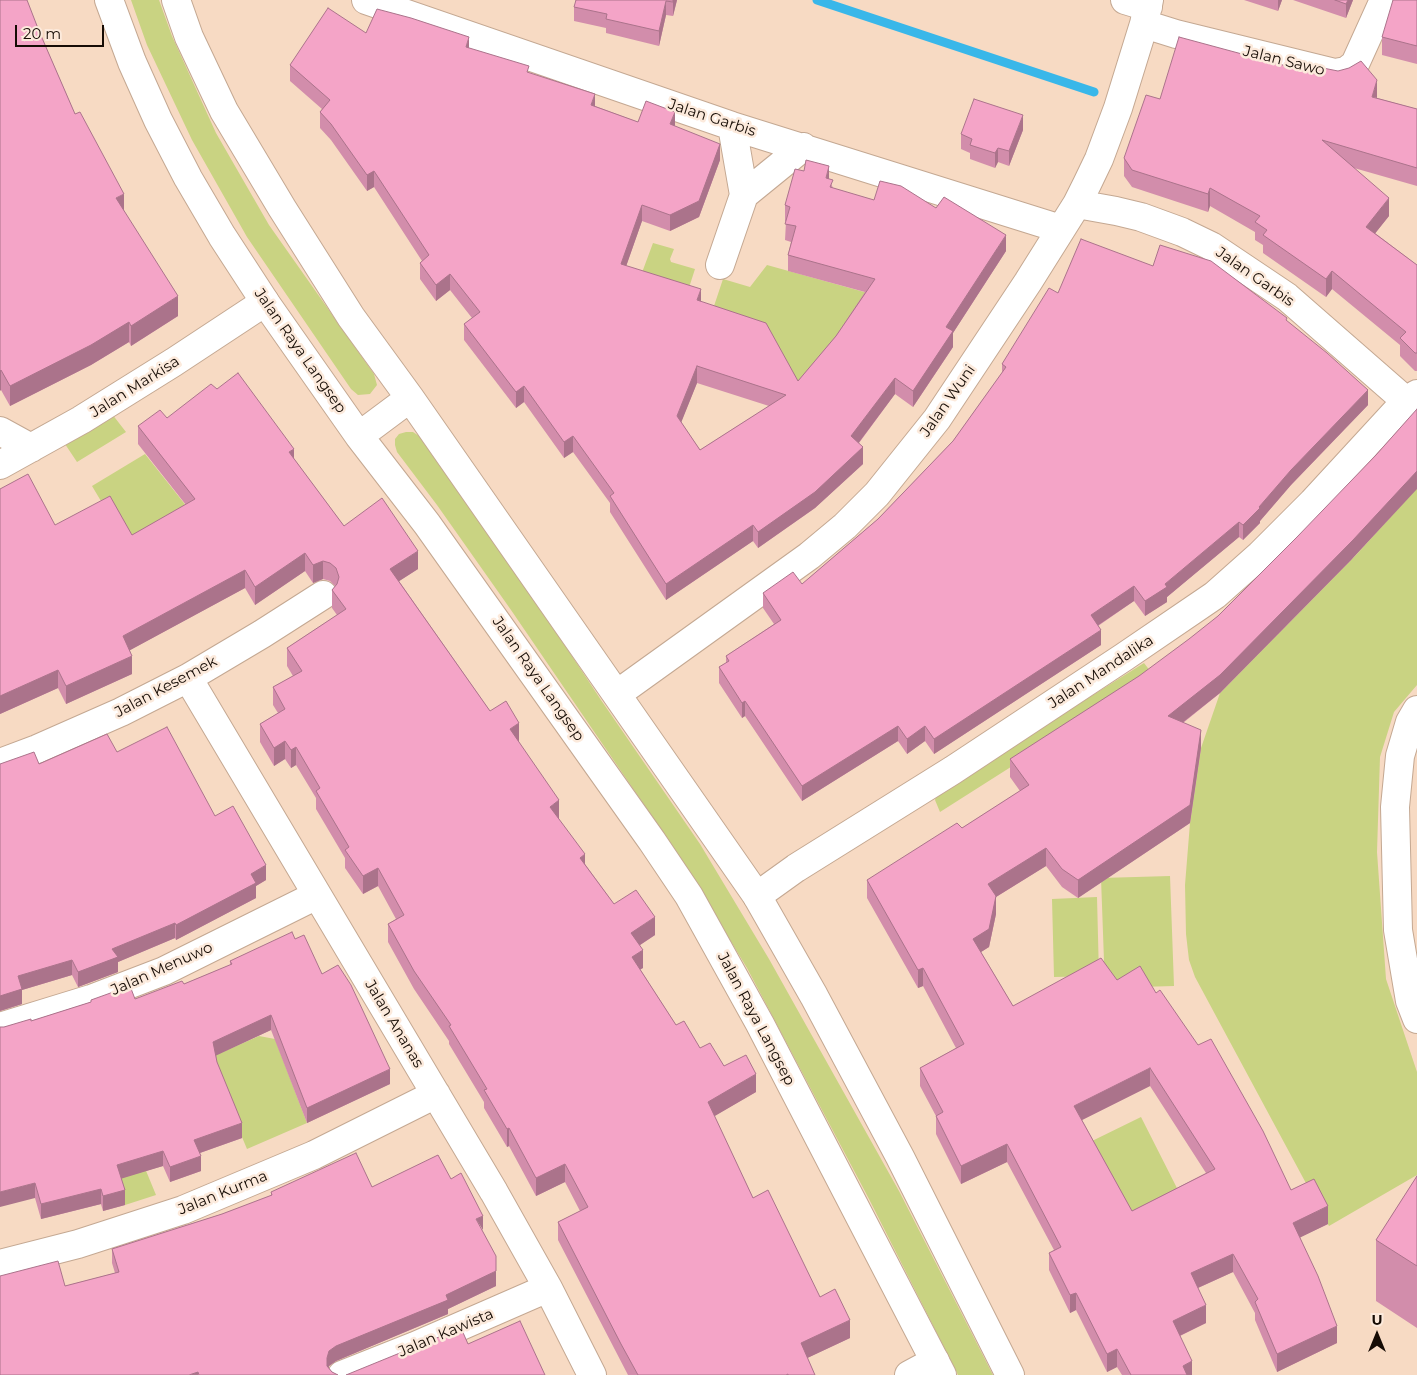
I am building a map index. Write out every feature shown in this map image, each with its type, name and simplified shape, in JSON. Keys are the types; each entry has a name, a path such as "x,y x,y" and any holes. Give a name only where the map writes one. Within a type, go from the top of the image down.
{"street":[{"name":"Jalan Raya Langsep","path":"109,0 139,78 158,120 188,178 222,236 265,302 359,436 427,524 641,825 688,896 760,1024 939,1368"},
{"path":"176,0 190,37 224,111 282,208 351,317 410,398 757,896 814,996 896,1149 1010,1375"},
{"name":"Jalan Garbis","path":"366,0 732,126 1061,229"},
{"name":"Jalan Sawo","path":"1141,8 1185,36 1334,73 1346,72 1355,64 1384,0"},
{"name":"Jalan Wuni","path":"617,694 809,556 845,526 877,494 937,419 1028,282 1077,204 1099,159 1118,108 1141,8"},
{"path":"720,265 744,195 732,126"},
{"path":"744,195 802,148"},
{"name":"Jalan Garbis","path":"1077,204 1141,218 1182,232 1211,246 1287,297 1411,398"},
{"name":"Jalan Markisa","path":"0,465 81,420 265,302"},
{"path":"359,436 410,398"},
{"name":"Jalan Mandalika","path":"757,896 796,868 954,770 1214,595 1294,522 1411,398"},
{"path":"0,431 31,448"},
{"name":"Jalan Kesemek","path":"0,762 37,749 121,712 188,678 323,595"},
{"name":"Jalan Ananas","path":"188,678 494,1192 548,1288 592,1375"},
{"path":"1417,710 1410,722 1400,756 1406,808 1398,930 1410,1001 1417,1019"},
{"name":"Jalan Menuwo","path":"0,1027 91,999 164,970 317,895"},
{"name":"Jalan Kurma","path":"0,1264 78,1244 183,1210 314,1155 436,1094"},
{"name":"Jalan Kawista","path":"342,1375 424,1343 548,1288"},
{"path":"909,1375 939,1368"}],"green space":[{"path":"131,0 159,0 172,36 216,133 269,225 374,374 377,385 370,394 358,395 351,389 247,237 192,140 147,45"},
{"path":"653,243 674,249 670,259 671,262 695,269 685,300 637,286"},
{"path":"767,265 875,295 798,397 713,309 723,279 750,287"},
{"path":"112,414 126,432 77,462 65,444"},
{"path":"413,432 419,436 535,600 700,844 769,959 899,1191 993,1375 958,1375 869,1199 747,968 679,856 511,610 397,452 395,439 399,434"},
{"path":"145,454 195,517 132,553 92,486"},
{"path":"1417,488 1417,685 1394,712 1380,757 1377,852 1386,979 1417,1072 1417,1175 1329,1226 1195,977 1189,960 1186,934 1185,885 1190,823 1201,748 1220,693 1357,554"},
{"path":"1144,663 1154,676 940,812 935,800 937,793"},
{"path":"1170,876 1174,986 1105,988 1101,878"},
{"path":"1097,897 1099,976 1054,977 1052,899"},
{"path":"259,1036 275,1039 307,1123 247,1149 209,1058"},
{"path":"114,1093 156,1195 125,1205 106,1145"},
{"path":"1141,1117 1181,1196 1132,1221 1092,1141"}],"building":[{"path":"0,0 27,0 75,114 80,112 124,194 116,198 178,296 131,326 129,322 91,345 10,386 0,371"},
{"path":"576,0 673,0 673,2 666,1 659,31 606,19 607,14 574,7"},
{"path":"1335,0 1348,0 1346,4"},
{"path":"1393,0 1417,0 1417,46 1382,37"},
{"path":"328,8 366,33 377,9 469,37 466,47 529,66 527,72 595,94 591,105 638,122 646,101 675,112 670,124 720,144 699,201 670,215 642,205 621,264 701,289 697,300 766,323 798,381 836,336 875,279 788,255 796,226 785,224 790,207 785,205 795,169 804,171 806,160 829,166 826,178 833,180 830,187 874,200 880,181 901,186 936,208 944,197 1006,235 946,327 953,331 913,391 895,378 851,436 863,447 815,492 758,532 753,525 666,584 610,496 614,493 573,436 564,442 524,386 516,392 464,324 480,312 450,274 436,285 420,263 429,255 374,171 367,175 331,124 320,112 330,100 290,65","holes":["697,366 786,395 700,450 677,416"]},
{"path":"1179,37 1316,74 1318,67 1338,71 1349,68 1361,61 1377,80 1372,97 1417,109 1417,168 1322,140 1389,198 1366,227 1417,265 1417,353 1400,338 1406,332 1332,271 1326,279 1263,235 1267,230 1255,222 1260,216 1210,188 1208,194 1132,170 1124,158 1146,95 1160,99"},
{"path":"974,99 1023,115 1009,151 998,148 995,153 970,145 972,139 961,134"},
{"path":"1081,239 1153,266 1160,245 1211,261 1287,318 1286,320 1327,353 1368,390 1291,470 1260,508 1243,525 1239,522 1165,584 1167,587 1145,601 1134,586 1091,615 1101,630 934,739 925,726 907,739 898,726 802,786 745,701 742,703 719,667 729,661 726,656 781,620 763,593 793,572 802,584 878,519 953,441 1006,367 1002,364 1049,288 1058,293"},
{"path":"238,373 294,449 289,452 344,526 382,498 418,551 390,569 490,711 506,701 519,723 510,729 559,800 550,807 585,854 580,858 614,904 636,890 655,917 631,933 643,950 632,957 676,1025 684,1021 700,1048 710,1043 724,1066 746,1055 756,1074 708,1102 753,1198 768,1190 820,1297 835,1289 850,1320 801,1343 815,1375 638,1375 558,1222 588,1207 565,1164 536,1178 509,1128 507,1129 484,1090 487,1089 449,1026 451,1025 414,971 388,924 404,915 378,868 363,876 345,850 349,847 316,791 320,788 296,747 291,750 285,741 274,748 260,724 285,709 273,687 302,671 287,648 346,609 332,590 337,584 339,577 336,568 330,563 323,561 313,565 305,553 255,587 245,570 123,636 132,656 66,686 58,670 0,696 0,489 28,474 55,525 110,496 132,535 195,499 138,426 160,410 167,418 211,384 217,389"},
{"path":"1417,409 1417,471 1353,540 1220,675 1168,716 1201,730 1190,805 1078,880 1062,869 1046,848 988,884 996,896 989,929 973,939 1013,1006 1101,958 1117,980 1140,966 1156,993 1160,990 1198,1045 1211,1039 1263,1131 1291,1190 1314,1179 1328,1206 1293,1223 1318,1276 1337,1326 1277,1354 1255,1302 1258,1299 1233,1254 1191,1273 1206,1305 1173,1321 1192,1361 1183,1366 1187,1375 1131,1375 1117,1349 1107,1354 1076,1293 1070,1295 1049,1253 1061,1247 1007,1144 961,1166 936,1116 943,1112 920,1068 964,1044 923,968 918,970 867,880 957,823 962,828 1029,785 1010,759 1139,676 1218,616 1376,455","holes":["1150,1068 1215,1169 1132,1211 1074,1106"]},
{"path":"167,727 215,816 233,806 266,865 251,874 256,883 176,925 175,923 112,949 118,957 78,972 72,960 18,976 22,989 0,996 0,764 34,752 39,764 107,734 117,752"},
{"path":"292,932 295,939 304,935 322,974 338,965 351,985 390,1069 307,1108 271,1015 213,1042 217,1062 242,1123 194,1140 201,1156 170,1167 163,1151 117,1165 125,1190 103,1196 101,1189 41,1204 35,1183 0,1192 0,1027 31,1019 31,1021 91,1002 91,1000 130,986 135,999 182,981 184,984 232,964 230,961"},
{"path":"356,1153 372,1187 438,1155 451,1179 461,1173 483,1216 476,1219 496,1256 496,1271 446,1295 448,1300 336,1346 329,1351 327,1366 338,1375 199,1375 198,1372 189,1375 0,1375 0,1276 58,1261 65,1286 119,1272 112,1249 222,1214 272,1195 271,1192"},
{"path":"1417,1176 1417,1266 1376,1240"},
{"path":"520,1321 545,1375 346,1375 461,1328 468,1344"}],"waterway":[{"path":"817,0 1094,92"}]}
